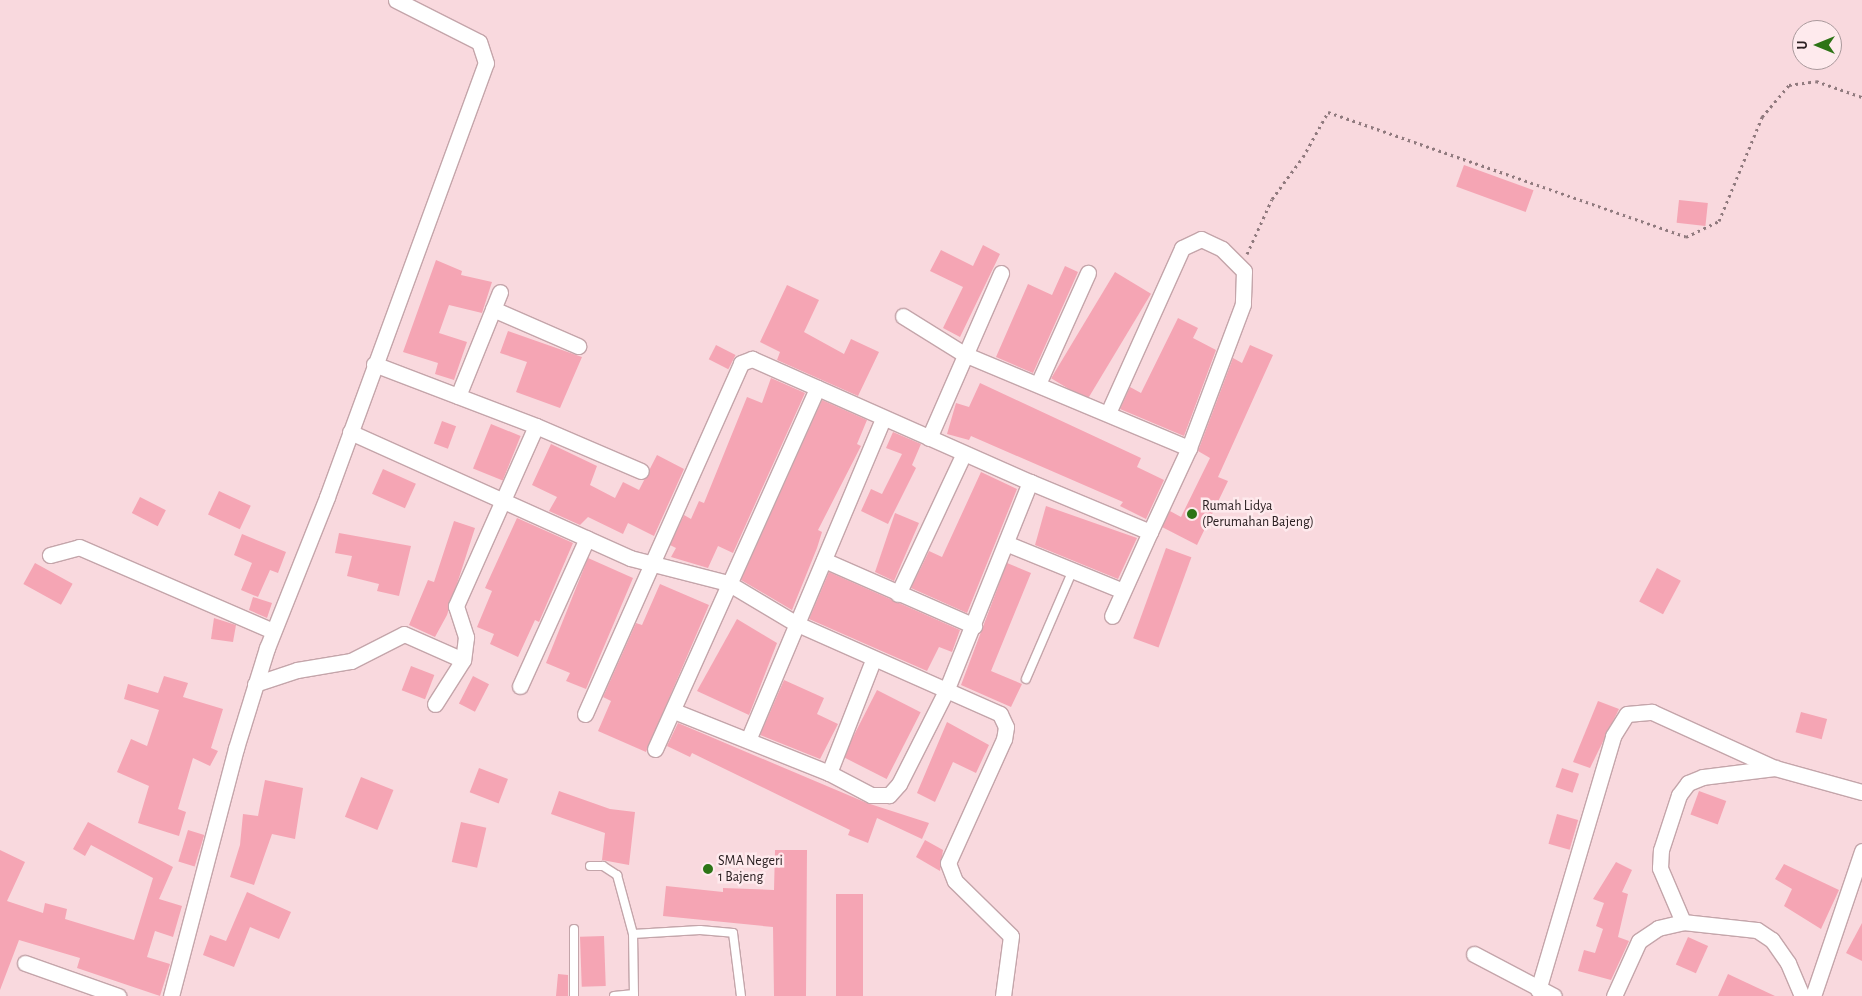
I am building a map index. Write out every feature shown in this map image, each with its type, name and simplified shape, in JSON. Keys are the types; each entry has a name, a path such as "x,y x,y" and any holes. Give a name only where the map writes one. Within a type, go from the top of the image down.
{"street":[{"path":"172,996 255,684 273,631 350,432 486,64 479,42 396,0"},
{"path":"1108,413 1153,318 1176,256 1187,242 1209,242 1244,271 1241,313 1189,448 1112,616"},
{"path":"928,438 1001,274"},
{"path":"1038,384 1088,274"},
{"path":"458,396 500,292"},
{"path":"493,308 578,346"},
{"path":"903,316 964,354 1189,448"},
{"path":"585,714 650,560 744,360 759,360 964,455 1150,532"},
{"path":"374,364 536,426 641,471"},
{"path":"655,749 674,711 728,583 817,388"},
{"path":"748,740 795,623 824,560 883,419"},
{"path":"435,704 463,660 466,637 456,606 536,426"},
{"path":"350,432 630,558 650,560 728,583 795,623 873,660 946,691 988,706 1000,714 1006,727 948,864 954,881 1011,936 1003,996"},
{"path":"898,594 964,455"},
{"path":"674,711 829,772 871,795 889,795 946,691 1008,544 1030,482"},
{"path":"520,686 587,538"},
{"path":"1008,544 1123,591"},
{"path":"50,555 79,547 273,631"},
{"path":"824,560 974,626"},
{"path":"255,684 297,670 352,661 404,634 463,660"},
{"path":"829,772 873,660"},
{"path":"1538,990 1613,736 1627,714 1652,712 1775,768 1862,792"},
{"path":"1683,922 1660,868 1661,850 1679,795 1688,783 1703,777 1775,768"},
{"path":"1813,996 1862,851"},
{"path":"1614,996 1639,941 1658,928 1683,922 1757,930 1772,940 1788,963 1802,996"},
{"path":"1474,954 1538,990 1554,996"},
{"path":"25,963 118,996"}],"lane":[{"path":"1026,679 1073,570"},
{"path":"590,866 603,866 617,875 633,934 634,995 614,996"},
{"path":"574,929 574,996"},
{"path":"633,934 733,933 741,996"}],"path":[{"path":"1244,271 1255,230 1328,112 1686,237 1718,221 1762,117 1789,85 1816,81 1862,97"}],"building":[{"path":"1464,165 1534,190 1526,212 1456,187"},
{"path":"1679,200 1708,203 1705,226 1677,223"},
{"path":"983,245 1000,254 960,337 943,328 963,287 930,271 941,250 973,266"},
{"path":"436,260 462,271 461,275 492,282 482,313 449,305 439,333 467,342 454,380 435,374 438,363 403,352"},
{"path":"1065,266 1078,272 1033,373 996,357 1028,284 1052,295"},
{"path":"1115,272 1151,294 1087,400 1051,378"},
{"path":"787,285 819,300 804,332 844,354 851,339 879,352 858,396 777,360 780,352 760,342"},
{"path":"1178,318 1198,328 1193,338 1216,350 1184,436 1120,409 1130,387 1141,393"},
{"path":"508,331 582,357 560,408 516,392 527,362 500,353"},
{"path":"716,345 736,355 728,369 709,359"},
{"path":"1250,345 1273,355 1218,477 1228,481 1197,545 1162,527 1170,511 1181,517 1210,458 1198,451 1233,358 1242,363"},
{"path":"771,378 805,393 733,553 718,546 708,568 671,557 676,548 670,545 684,515 691,519 699,501 704,503 747,397 762,403"},
{"path":"980,383 1141,458 1137,467 1164,480 1146,519 1120,506 1123,502 971,436 969,440 947,434 956,403 969,407"},
{"path":"822,400 867,420 857,444 861,446 818,530 822,532 817,548 792,610 741,580"},
{"path":"442,421 456,426 448,449 434,444"},
{"path":"491,424 521,436 503,480 473,469"},
{"path":"893,432 921,444 912,465 916,468 888,524 861,511 871,489 882,494 902,454 886,448"},
{"path":"551,444 597,466 590,485 615,498 623,482 639,490 657,455 684,469 654,536 628,523 623,534 588,517 580,525 549,511 557,497 532,485"},
{"path":"383,469 416,484 405,508 372,494"},
{"path":"981,472 1017,489 967,613 911,588 929,551 942,557"},
{"path":"219,491 251,506 240,529 208,515"},
{"path":"140,497 166,510 158,526 132,513"},
{"path":"1046,506 1137,538 1118,579 1035,545"},
{"path":"895,513 919,523 894,581 875,572"},
{"path":"517,518 573,543 539,622 535,620 518,657 490,644 494,634 477,627 492,591 485,588"},
{"path":"454,521 475,528 447,615 435,637 409,625 428,580 434,582"},
{"path":"339,533 411,546 399,596 377,591 379,584 347,576 352,556 335,553"},
{"path":"242,534 286,552 278,573 270,570 258,597 241,590 252,563 234,555"},
{"path":"1166,548 1191,557 1159,647 1133,638"},
{"path":"588,558 633,578 586,689 566,681 570,673 546,663"},
{"path":"35,563 73,584 61,605 23,584"},
{"path":"1007,563 1031,573 991,671 1022,684 1011,707 961,685"},
{"path":"1657,568 1681,581 1663,614 1639,602"},
{"path":"829,572 960,630 952,652 939,647 927,671 809,619"},
{"path":"660,584 709,605 646,752 598,731 611,701 603,697 636,623 642,625"},
{"path":"253,597 272,603 267,618 249,610"},
{"path":"214,618 236,625 233,642 211,639"},
{"path":"737,619 777,643 749,715 697,691"},
{"path":"411,666 434,675 425,699 402,690"},
{"path":"164,676 188,683 183,697 223,709 211,748 218,751 210,766 193,758 178,809 186,812 179,836 138,823 149,786 117,772 131,739 147,746 159,710 124,699 128,684 158,693"},
{"path":"473,676 489,684 475,712 459,704"},
{"path":"784,680 824,698 817,714 838,724 820,759 760,735"},
{"path":"877,690 921,712 887,779 843,757"},
{"path":"1598,701 1619,709 1590,768 1573,762"},
{"path":"1801,712 1827,719 1822,739 1796,732"},
{"path":"947,722 989,745 976,773 953,762 935,802 917,793"},
{"path":"678,723 867,803 929,823 922,839 877,818 868,843 848,835 850,830 692,753 690,757 667,746"},
{"path":"479,768 508,779 499,803 470,792"},
{"path":"1562,768 1579,774 1573,793 1555,787"},
{"path":"361,777 393,790 377,830 345,817"},
{"path":"265,780 303,788 295,839 272,834 254,885 230,877 240,845 243,814 258,816"},
{"path":"559,791 610,809 635,812 629,865 602,860 605,833 551,814"},
{"path":"1699,791 1726,801 1718,824 1690,814"},
{"path":"1557,814 1578,820 1570,850 1548,844"},
{"path":"88,822 173,867 159,899 182,906 173,937 155,931 147,957 170,964 160,996 77,968 80,958 19,940 0,990 0,850 25,862 7,901 43,913 45,903 67,909 65,919 134,940 153,878 91,845 85,856 73,849"},
{"path":"461,822 486,828 477,868 452,862"},
{"path":"188,830 204,835 195,867 178,862"},
{"path":"925,840 943,850 940,871 916,857"},
{"path":"775,850 807,850 806,996 774,996 773,927 663,916 666,886 723,892 723,888 774,890"},
{"path":"1616,862 1632,870 1622,892 1628,894 1618,937 1629,941 1611,980 1578,971 1584,950 1595,953 1603,929 1596,926 1604,903 1593,899"},
{"path":"1784,864 1839,890 1821,929 1784,906 1792,889 1775,879"},
{"path":"247,892 291,912 279,939 250,927 234,967 203,955 210,935 226,941"},
{"path":"836,894 863,894 863,996 836,996"},
{"path":"1862,923 1862,961 1846,953"},
{"path":"604,936 606,986 582,987 580,937"},
{"path":"1688,937 1708,946 1696,973 1676,964"},
{"path":"558,974 568,975 568,996 556,996"},
{"path":"1728,974 1775,996 1718,996"}],"place":[{"name":"Rumah Lidya (Perumahan Bajeng)","path":"1192,514"},
{"name":"SMA Negeri 1 Bajeng","path":"708,869"}]}
